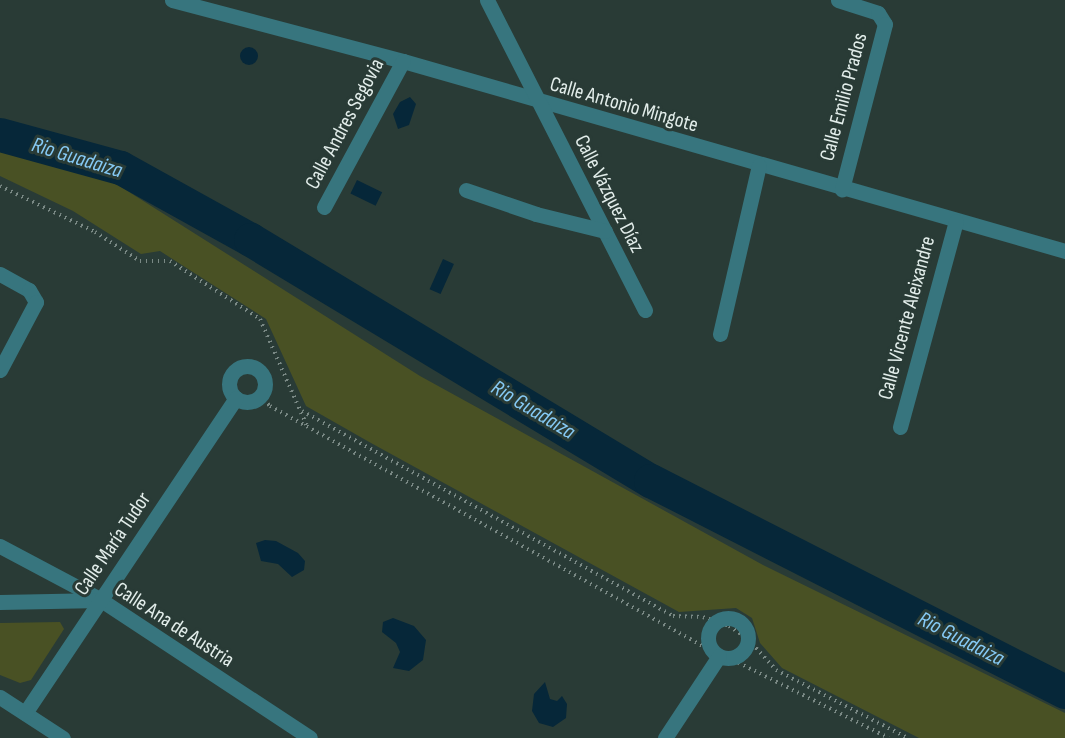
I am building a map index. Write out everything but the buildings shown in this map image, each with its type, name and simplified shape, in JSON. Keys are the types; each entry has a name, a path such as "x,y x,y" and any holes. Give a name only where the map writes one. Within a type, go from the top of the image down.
{"street":[{"name":"Calle Antonio Mingote","path":"172,0 403,61 842,189 1065,251"},
{"name":"Calle Vázquez Díaz","path":"487,0 645,310"},
{"name":"Calle Emilio Prados","path":"838,0 881,16 884,29 842,189"},
{"name":"Calle Andres Segovia","path":"324,207 403,61"},
{"path":"720,334 759,165"},
{"path":"466,190 536,214 604,231"},
{"name":"Calle Vicente Aleixandre","path":"900,427 956,221"},
{"path":"0,274 29,290 36,302 0,370"},
{"path":"247,366 258,370 264,379 259,396 250,401 236,398 230,380 236,370 247,366"},
{"name":"Calle María Tudor","path":"25,713 236,398"},
{"path":"0,546 101,600"},
{"name":"Calle Ana de Austria","path":"0,602 101,600 310,738"},
{"path":"738,620 746,627 748,639 740,655 720,655 708,639 716,621 738,620"},
{"path":"665,738 720,655"},
{"path":"0,697 63,738"}],"path":[{"path":"0,186 95,232 140,261 170,261 260,319 308,427"},
{"path":"259,396 308,427 720,655 889,738"},
{"path":"302,411 673,616 716,621 748,639 776,670 908,738"}],"green space":[{"path":"0,140 88,166 420,376 763,565 1065,713 1065,738 919,738 782,668 760,643 752,618 736,608 679,612 371,443 306,406 266,319 160,251 141,254 73,211 0,176"},
{"path":"60,622 64,629 31,680 20,683 0,675 0,623"}],"water":[{"path":"249,47 255,50 258,56 255,62 249,65 243,62 240,56 243,50"},
{"path":"410,97 416,104 409,125 398,129 393,114 400,102"},
{"path":"357,180 382,192 376,206 350,193"},
{"path":"443,259 454,264 441,294 430,289"},
{"path":"265,540 276,541 298,553 305,561 304,570 292,577 278,564 261,561 256,543"},
{"path":"393,618 414,626 426,640 423,660 409,671 393,668 400,652 396,643 382,632 383,622"},
{"path":"545,682 550,699 557,701 562,696 567,704 566,718 553,727 539,723 532,711 534,694"}],"waterway":[{"name":"Rio Guadaiza","path":"0,135 121,168 251,240 651,481 1065,692"}]}
